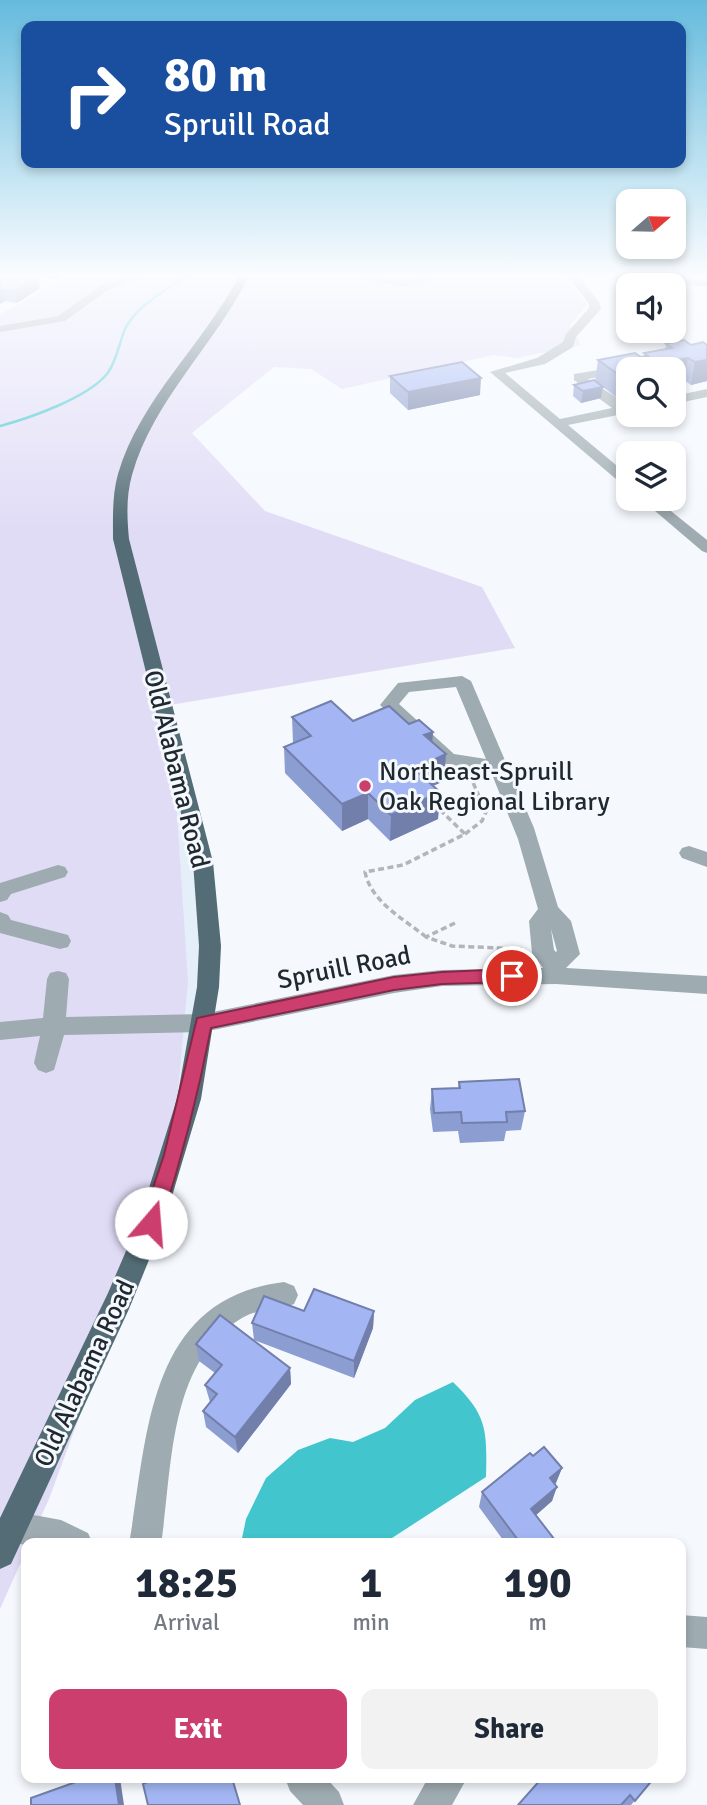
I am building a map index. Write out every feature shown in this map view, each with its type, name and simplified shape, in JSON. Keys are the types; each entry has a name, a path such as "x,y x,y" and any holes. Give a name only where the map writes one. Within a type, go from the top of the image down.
{"main road":[{"name":"Old Alabama Road","path":"6,1540 119,1300 151,1223 189,1099 203,1023 208,987 209,946 203,862 121,539 120,505 125,474 134,449 152,417 191,360"}],"street":[{"path":"542,360 496,372 616,472"},
{"path":"616,369 578,377 616,403"},
{"path":"686,397 707,393"},
{"path":"558,423 616,412"},
{"path":"662,511 707,548"},
{"path":"498,767 448,759 389,705 404,687 462,681 498,767 528,839 549,911 560,921 569,954 551,964"},
{"path":"0,895 4,889 58,872"},
{"path":"0,920 4,926 60,941"},
{"name":"Spruill Road","path":"0,1031 54,1026 203,1023 394,984 490,975 551,964 707,985"},
{"path":"46,1063 54,1026 58,979"},
{"path":"146,1538 160,1431 176,1384 196,1343 212,1322 229,1309 266,1295 284,1295"},
{"path":"34,1538 65,1538"},
{"path":"686,1631 707,1633"},
{"path":"307,1783 326,1805"},
{"path":"431,1805 446,1783"}],"path":[{"path":"470,775 486,812 482,821 466,834 403,865 365,872 365,881 372,893 426,937 551,964"},
{"path":"429,800 466,834"},
{"path":"426,937 455,923"}],"shaded area":[{"path":"0,360 471,360 342,389 311,369 274,367 192,433 265,511 482,587 515,648 170,705 188,982 171,1168 49,1499 31,1538 21,1538 21,1562 0,1609"},
{"path":"170,705 195,857 212,1029 171,1168 180,868"}],"water":[{"path":"453,1382 465,1394 483,1425 486,1477 392,1538 242,1538 246,1519 266,1478 298,1450 330,1438 353,1442 385,1428 415,1400"}],"building":[{"path":"598,360 616,360 616,373"},
{"path":"462,362 481,378 408,392 390,376"},
{"path":"594,380 603,387 583,391 574,385"},
{"name":"Northeast-Spruill Oak Regional Library","path":"331,701 353,721 389,706 409,724 419,720 433,732 424,735 446,754 414,769 440,792 391,815 368,793 342,804 284,747 311,736 292,717"},
{"path":"519,1079 525,1111 506,1112 507,1122 462,1123 461,1112 434,1113 432,1089 460,1088 459,1082"},
{"path":"314,1289 374,1311 354,1361 252,1323 264,1296 304,1311"},
{"path":"220,1315 290,1368 235,1437 203,1411 217,1394 205,1385 222,1365 196,1344"},
{"path":"544,1447 562,1468 550,1478 557,1487 531,1509 553,1538 516,1538 482,1492 530,1453 533,1456"},
{"path":"73,1783 116,1783 119,1805 31,1805 31,1798"},
{"path":"233,1783 240,1805 148,1805 143,1784"},
{"path":"538,1783 650,1783 635,1801 630,1795 621,1805 518,1805"}],"waterway":[{"path":"0,426 57,406 86,391 107,374 115,360"}],"place":[{"name":"Northeast-Spruill Oak Regional Library","path":"365,786"}],"route":[{"path":"151,1223 189,1099 203,1023 394,984 442,978 512,976"}]}
